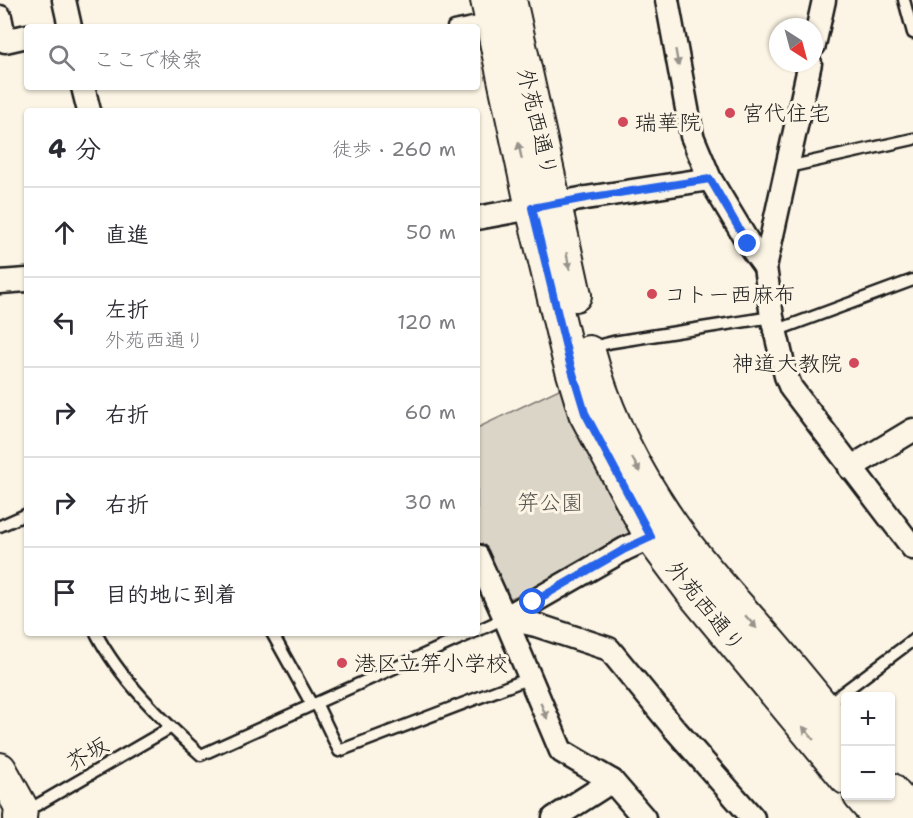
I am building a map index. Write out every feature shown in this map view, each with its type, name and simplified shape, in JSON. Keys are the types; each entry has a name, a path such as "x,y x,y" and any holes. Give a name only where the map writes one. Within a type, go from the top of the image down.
{"main road":[{"name":"外苑西通り","path":"496,7 544,206 596,377 618,432 655,501 714,578 841,729"},
{"name":"外苑西通り","path":"544,206 569,360 585,413 651,537 692,592 841,772"},
{"path":"0,769 23,814"},
{"path":"874,800 899,809"}],"street":[{"path":"64,0 67,24"},
{"path":"667,0 692,136 710,179 765,267"},
{"path":"820,18 824,0"},
{"path":"0,17 5,41 24,37"},
{"path":"808,72 765,267 774,324 788,383 850,468 910,539"},
{"path":"85,90 88,108"},
{"path":"480,217 710,179"},
{"path":"0,282 24,280"},
{"path":"850,468 913,430"},
{"path":"505,618 625,549 651,537"},
{"path":"480,563 561,751 612,781 644,818"},
{"path":"505,618 536,625 609,649 743,814"},
{"path":"554,818 612,781"}],"lane":[{"path":"904,0 913,33"},
{"path":"459,24 496,7"},
{"path":"788,167 913,139"},
{"path":"588,348 613,342 774,324 913,279"},
{"path":"0,526 24,515"},
{"path":"480,630 505,618"},
{"path":"97,636 107,656 170,728 201,755 465,636"},
{"path":"274,636 339,751 530,678"},
{"path":"823,707 913,640"},
{"name":"芥坂","path":"23,814 170,728"}],"green space":[{"name":"笄公園","path":"576,381 651,537 507,600 480,549 480,427"}],"place":[{"name":"宮代住宅","path":"730,113"},
{"name":"瑞華院","path":"623,122"},
{"name":"コトー西麻布","path":"652,294"},
{"name":"神道大教院","path":"854,363"},
{"name":"港区立笄小学校","path":"342,663"}],"route":[{"path":"533,602 625,549 651,537 585,413 569,360 532,208 710,179 748,244"}]}
